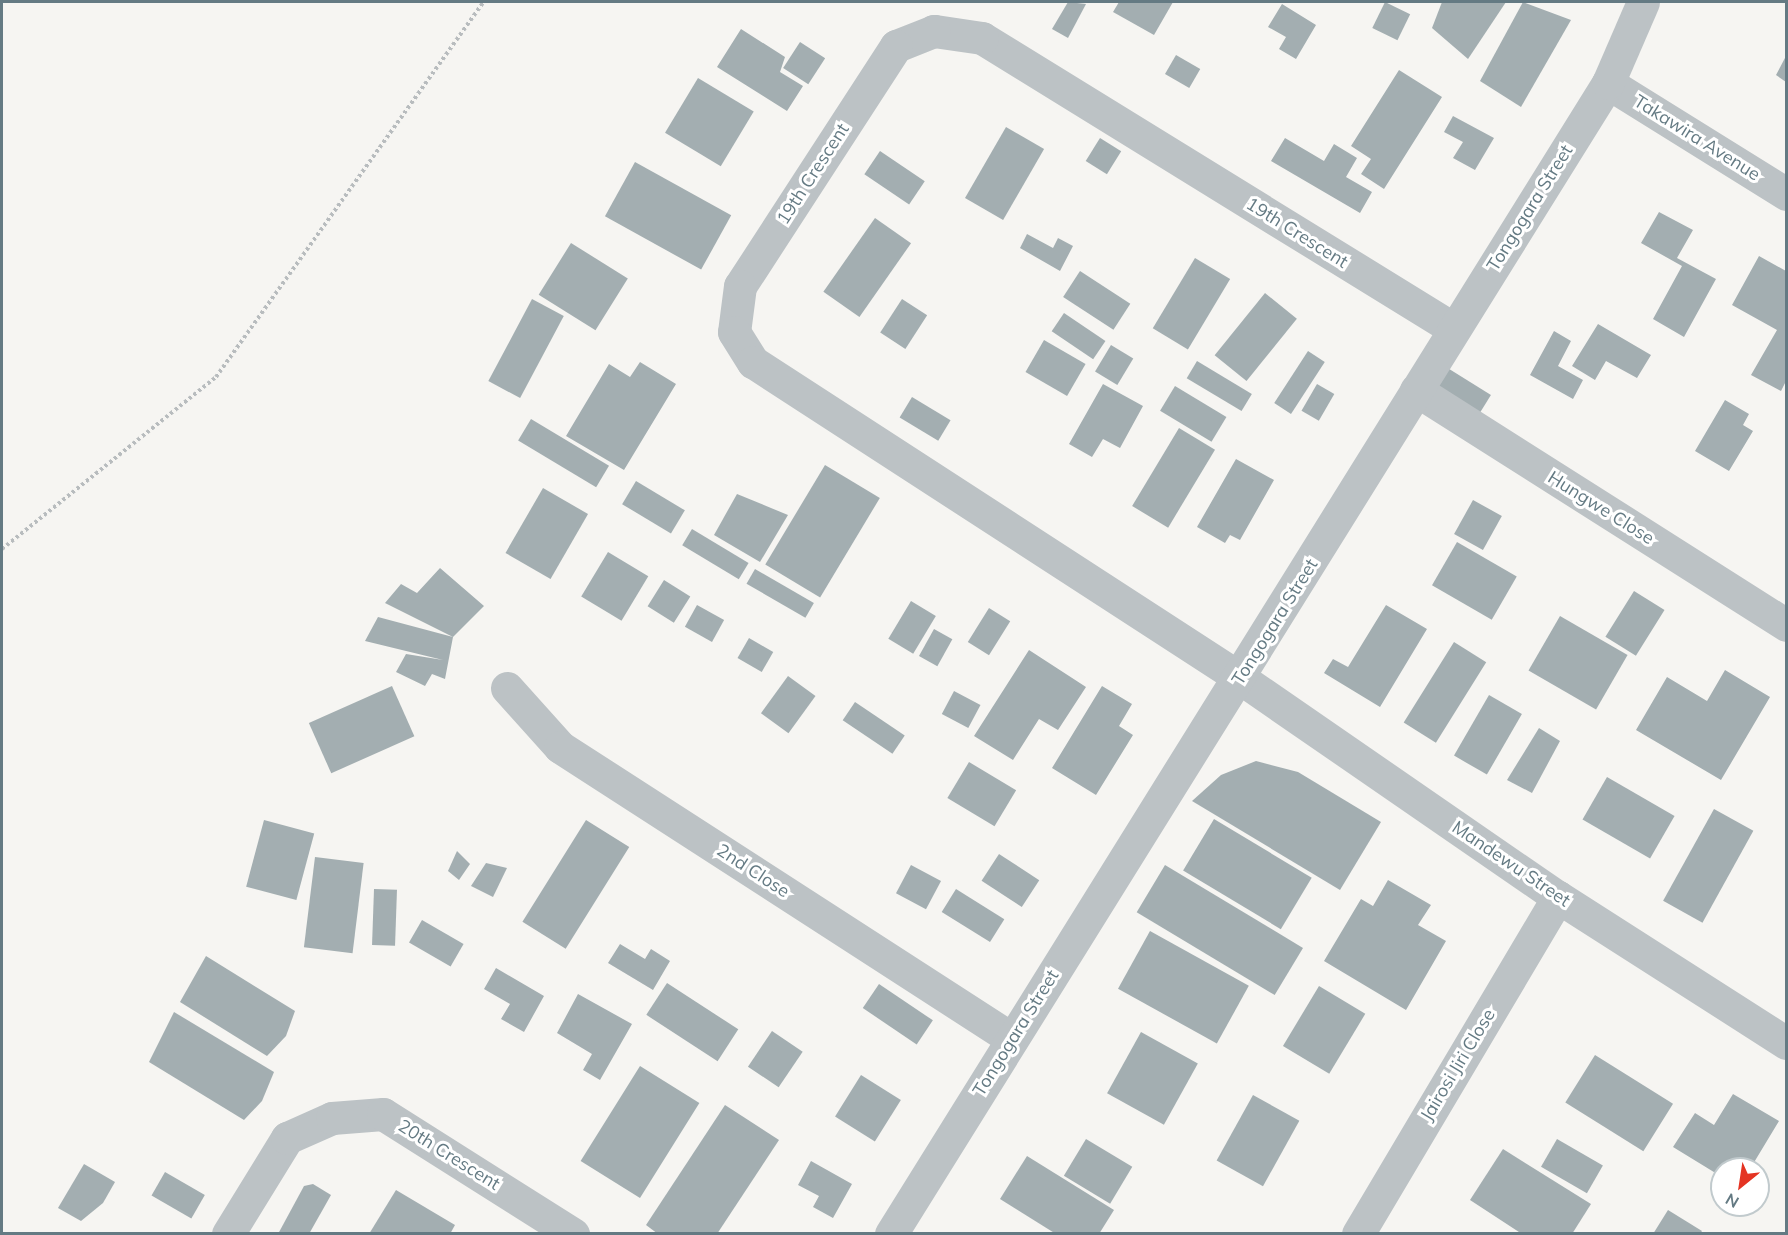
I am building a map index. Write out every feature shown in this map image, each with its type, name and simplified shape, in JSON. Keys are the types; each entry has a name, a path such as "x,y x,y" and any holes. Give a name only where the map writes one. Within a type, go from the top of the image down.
{"street":[{"name":"Tongogara Street","path":"891,1233 1240,678 1416,390 1608,83 1643,2"},
{"name":"19th Crescent","path":"1240,678 753,362 734,332 740,286 896,46 934,31 982,38 1454,329"},
{"name":"Takawira Avenue","path":"1608,83 1786,194"},
{"name":"Hungwe Close","path":"1416,390 1786,625"},
{"name":"Mandewu Street","path":"1240,678 1558,897 1786,1042"},
{"name":"2nd Close","path":"507,688 560,747 1012,1039"},
{"name":"Jairosi Jiri Close","path":"1358,1233 1558,897"},
{"name":"20th Crescent","path":"228,1233 287,1138 332,1118 383,1114 573,1233"}],"path":[{"path":"2,549 216,377 483,2"}],"building":[{"path":"1068,2 1086,4 1068,38 1052,29"},
{"path":"1119,2 1173,2 1154,35 1113,12"},
{"path":"1385,2 1410,14 1397,40 1372,28"},
{"path":"1442,2 1506,2 1468,59 1432,28"},
{"path":"1523,2 1571,20 1521,107 1480,81"},
{"path":"1282,4 1316,25 1296,59 1279,49 1286,37 1268,27"},
{"path":"741,29 785,57 780,72 803,86 787,111 717,67"},
{"path":"800,42 825,58 808,84 783,68"},
{"path":"1176,55 1200,69 1189,88 1165,74"},
{"path":"1786,56 1786,82 1776,75"},
{"path":"1399,70 1442,97 1384,189 1361,174 1371,159 1351,146"},
{"path":"698,78 754,111 721,166 665,133"},
{"path":"1453,116 1494,138 1475,170 1453,158 1463,142 1444,132"},
{"path":"1006,127 1044,149 1003,220 965,198"},
{"path":"1100,138 1121,151 1107,174 1086,161"},
{"path":"1285,138 1324,161 1334,144 1357,158 1346,177 1372,192 1360,213 1271,161"},
{"path":"880,151 925,181 909,204 864,174"},
{"path":"635,162 731,215 701,270 605,216"},
{"path":"1659,212 1693,230 1677,258 1716,279 1684,337 1653,319 1682,266 1641,243"},
{"path":"875,218 911,243 859,317 823,292"},
{"path":"1027,234 1053,248 1058,238 1073,246 1060,271 1020,248"},
{"path":"571,243 628,279 595,330 539,295"},
{"path":"1759,256 1786,271 1786,381 1781,391 1751,375 1777,330 1732,305"},
{"path":"1195,258 1230,279 1188,349 1153,328"},
{"path":"1080,271 1130,304 1113,330 1063,297"},
{"path":"1265,293 1297,319 1247,381 1215,355"},
{"path":"532,299 564,316 520,398 488,381"},
{"path":"902,299 927,315 905,349 880,333"},
{"path":"1064,313 1105,341 1093,359 1052,331"},
{"path":"1598,324 1651,355 1637,378 1606,361 1595,380 1572,366"},
{"path":"1554,331 1571,341 1558,366 1583,380 1573,399 1530,375"},
{"path":"1044,340 1086,364 1067,396 1026,372"},
{"path":"1111,345 1133,358 1117,385 1095,372"},
{"path":"1308,351 1325,362 1291,414 1274,403"},
{"path":"1197,361 1252,394 1242,411 1187,378"},
{"path":"640,362 676,384 624,470 566,436 609,364 630,377"},
{"path":"1446,367 1491,395 1478,415 1433,387"},
{"path":"1103,384 1143,406 1120,448 1103,439 1092,457 1069,444"},
{"path":"1317,384 1334,394 1319,421 1302,411"},
{"path":"1175,386 1226,417 1211,442 1160,411"},
{"path":"912,397 951,420 938,441 900,418"},
{"path":"1725,400 1749,414 1743,425 1753,431 1729,471 1695,451"},
{"path":"531,419 609,466 596,487 518,440"},
{"path":"1179,428 1215,450 1168,528 1132,506"},
{"path":"1236,459 1274,480 1240,540 1230,535 1225,543 1197,527"},
{"path":"825,465 880,498 820,597 765,564"},
{"path":"636,481 685,510 671,534 622,504"},
{"path":"543,488 588,514 551,579 506,553"},
{"path":"737,494 788,515 760,562 714,535"},
{"path":"1473,500 1502,516 1483,550 1454,534"},
{"path":"692,529 749,563 739,579 682,545"},
{"path":"1457,542 1517,576 1492,620 1432,585"},
{"path":"608,552 648,576 622,621 581,597"},
{"path":"440,568 484,606 453,637 385,603 401,584 417,593"},
{"path":"755,569 814,603 805,618 746,584"},
{"path":"664,580 690,596 674,623 648,606"},
{"path":"1634,591 1665,610 1636,656 1605,637"},
{"path":"911,601 936,616 913,654 888,639"},
{"path":"697,605 724,620 712,642 685,627"},
{"path":"1386,605 1427,629 1380,707 1324,673 1333,659 1348,667"},
{"path":"989,608 1010,621 989,655 968,642"},
{"path":"1560,616 1628,655 1596,710 1528,671"},
{"path":"378,617 453,637 445,679 432,674 425,686 396,672 406,654 443,660 365,641"},
{"path":"934,629 952,639 937,666 919,656"},
{"path":"749,638 773,652 762,672 738,658"},
{"path":"1454,642 1486,662 1436,743 1404,723"},
{"path":"1029,650 1086,687 1058,730 1039,719 1013,760 974,736"},
{"path":"1725,670 1770,697 1721,780 1636,730 1667,677 1707,701"},
{"path":"788,676 816,696 788,733 761,713"},
{"path":"392,686 414,736 331,773 309,723"},
{"path":"1102,686 1132,704 1119,726 1133,735 1096,795 1052,768"},
{"path":"954,691 980,705 968,728 942,714"},
{"path":"1489,695 1522,714 1487,775 1454,756"},
{"path":"855,702 905,736 892,754 843,720"},
{"path":"1539,728 1560,741 1532,793 1507,780"},
{"path":"1256,761 1298,772 1381,822 1340,890 1192,801 1221,775"},
{"path":"969,762 1016,790 995,826 947,798"},
{"path":"1607,777 1675,816 1650,858 1582,819"},
{"path":"1714,809 1753,831 1702,923 1663,901"},
{"path":"1214,819 1312,878 1281,929 1183,870"},
{"path":"264,820 314,833 296,900 246,887"},
{"path":"586,820 629,847 566,949 522,922"},
{"path":"457,851 470,864 459,880 448,871"},
{"path":"999,854 1039,880 1022,907 982,881"},
{"path":"315,857 364,863 353,953 304,947"},
{"path":"486,863 507,868 493,897 471,886"},
{"path":"911,865 941,881 926,909 896,893"},
{"path":"1165,865 1303,948 1275,995 1137,912"},
{"path":"1388,880 1431,905 1418,925 1446,941 1406,1010 1324,961 1361,899 1373,906"},
{"path":"374,889 397,890 395,946 372,945"},
{"path":"956,889 1004,919 990,942 942,912"},
{"path":"422,920 464,944 451,967 409,943"},
{"path":"1150,931 1249,986 1217,1044 1118,989"},
{"path":"620,944 645,959 651,949 670,961 653,990 608,963"},
{"path":"206,956 295,1011 286,1036 267,1056 180,1002"},
{"path":"496,968 544,996 524,1032 501,1019 510,1004 484,989"},
{"path":"667,983 738,1029 718,1061 646,1015"},
{"path":"879,984 933,1020 917,1044 863,1008"},
{"path":"1319,986 1365,1014 1329,1074 1283,1046"},
{"path":"578,994 632,1024 600,1080 583,1070 592,1054 557,1033"},
{"path":"174,1012 274,1072 262,1101 244,1120 149,1062"},
{"path":"772,1031 803,1052 779,1087 748,1067"},
{"path":"1141,1032 1198,1064 1164,1125 1107,1093"},
{"path":"1595,1055 1673,1104 1643,1151 1565,1102"},
{"path":"640,1066 699,1103 640,1198 581,1161"},
{"path":"861,1075 901,1100 875,1141 835,1117"},
{"path":"1733,1094 1779,1121 1757,1157 1710,1157 1710,1170 1673,1147 1695,1113 1714,1125"},
{"path":"1253,1095 1299,1121 1263,1186 1217,1161"},
{"path":"725,1105 779,1140 717,1234 658,1234 646,1225"},
{"path":"1086,1139 1132,1167 1110,1204 1064,1176"},
{"path":"1557,1139 1603,1166 1587,1193 1541,1167"},
{"path":"1503,1149 1591,1204 1572,1234 1522,1234 1470,1200"},
{"path":"1027,1156 1114,1210 1099,1234 1056,1234 1000,1199"},
{"path":"811,1161 852,1184 833,1218 813,1207 819,1196 798,1185"},
{"path":"84,1164 115,1182 103,1203 81,1221 58,1208"},
{"path":"165,1172 205,1195 191,1218 151,1195"},
{"path":"313,1184 331,1195 309,1234 278,1234 304,1186"},
{"path":"396,1190 455,1225 450,1234 369,1234"},
{"path":"1668,1210 1702,1231 1700,1234 1653,1234"}]}
